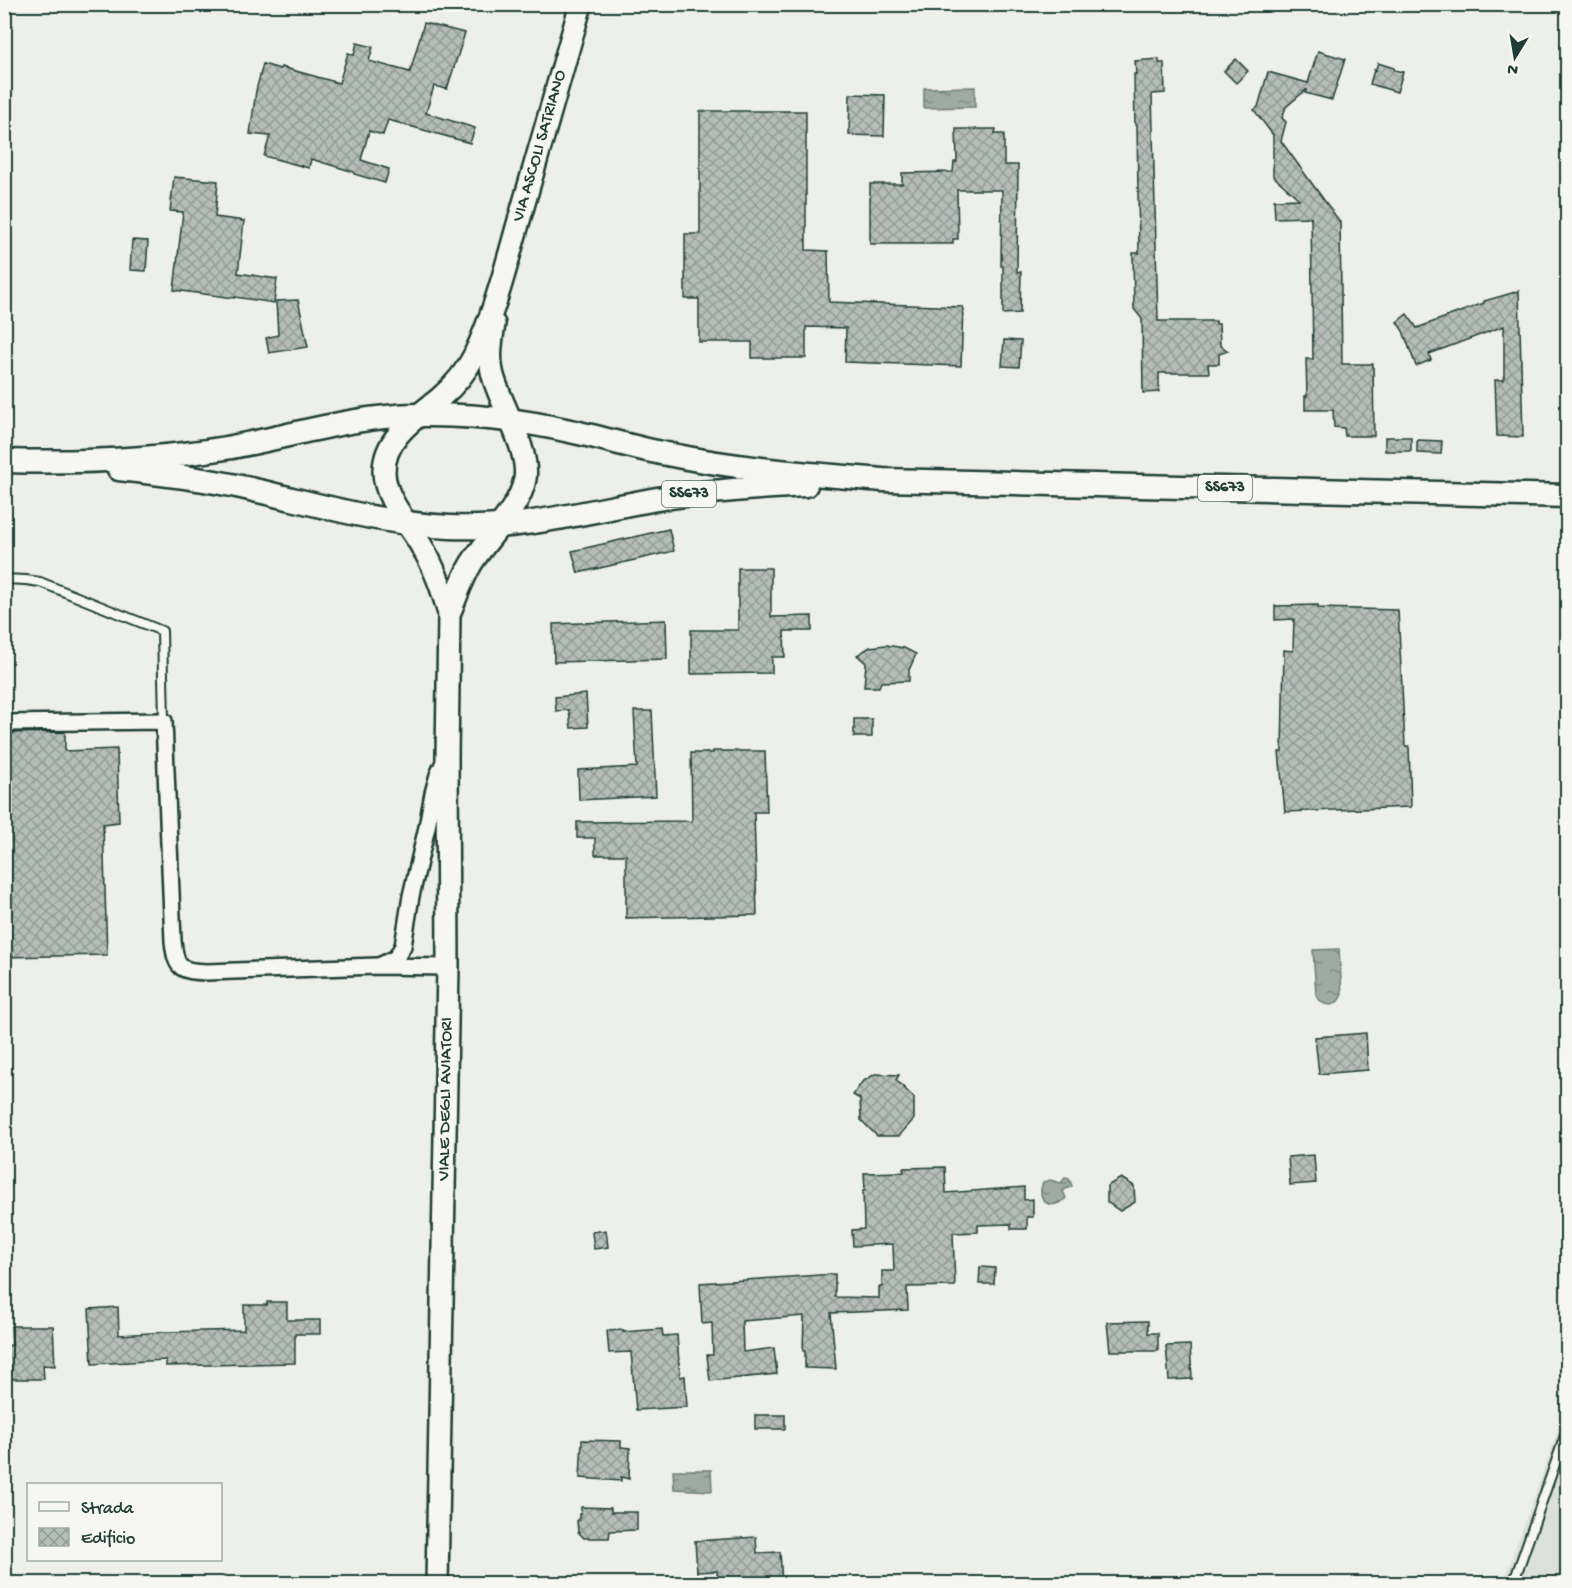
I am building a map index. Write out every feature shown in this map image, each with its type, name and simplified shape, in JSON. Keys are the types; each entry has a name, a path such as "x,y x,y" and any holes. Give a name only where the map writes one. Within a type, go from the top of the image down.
{"main road":[{"name":"VIA ASCOLI SATRIANO","path":"406,523 387,486 384,463 387,453 393,442 417,415 455,384 467,369 474,355 500,288 581,4"},
{"name":"VIA ASCOLI SATRIANO","path":"498,526 521,492 526,477 524,456 494,378 490,361 500,288"},
{"name":"SS673","path":"43,462 136,458 206,451 354,422 417,415 464,416 568,430 708,462 795,473 883,480 1568,496"},
{"name":"SS673","path":"4,461 98,466 198,479 366,516 406,523 451,527 498,526 563,518 697,493 883,480"},
{"name":"VIALE DEGLI AVIATORI","path":"406,523 431,564 449,614 448,967 437,1584"},
{"name":"VIALE DEGLI AVIATORI","path":"449,614 470,566 498,526"}],"street":[{"path":"4,723 164,722 173,941 176,961 180,966 207,972 377,966 448,967"},
{"path":"377,966 396,957 403,946 433,792 447,757"}],"lane":[{"path":"4,579 40,582 162,631 164,722"},
{"path":"1513,1584 1568,1427"}],"shaded area":[{"path":"1567,1405 1567,1583 1503,1583"}],"water":[{"path":"975,87 975,107 924,108 924,88"},
{"path":"1339,949 1342,994 1337,1002 1329,1005 1322,1002 1316,994 1313,950"},
{"path":"1065,1178 1069,1179 1072,1186 1063,1191 1066,1198 1055,1204 1046,1203 1041,1195 1043,1182 1050,1180 1061,1183"},
{"path":"673,1470 711,1470 712,1491 674,1489"}],"building":[{"path":"424,23 465,33 447,89 434,86 426,113 475,128 470,143 388,120 383,135 369,131 361,160 389,169 385,183 311,159 309,168 264,156 270,136 250,134 256,91 263,64 339,83 348,53 354,55 357,43 373,47 369,61 410,72"},
{"path":"1318,51 1345,59 1332,100 1305,93 1307,89 1286,107 1282,118 1286,122 1281,141 1340,222 1342,364 1373,364 1374,436 1345,436 1344,428 1334,427 1333,410 1305,410 1306,359 1313,359 1311,217 1275,218 1274,200 1299,199 1273,176 1273,135 1254,110 1258,107 1268,72 1308,83"},
{"path":"1159,59 1159,63 1164,63 1165,93 1152,94 1158,321 1216,321 1216,324 1219,324 1220,345 1228,351 1219,354 1219,364 1208,364 1209,373 1159,373 1159,392 1143,393 1142,319 1134,309 1133,253 1139,253 1134,74 1136,74 1135,61"},
{"path":"1236,59 1248,71 1236,83 1224,71"},
{"path":"1378,63 1403,72 1397,92 1370,84"},
{"path":"850,94 885,95 884,136 849,135"},
{"path":"700,111 806,111 806,250 828,251 829,302 963,307 961,366 845,362 846,328 806,327 806,358 752,358 752,342 699,342 699,299 685,299 685,234 700,234"},
{"path":"956,129 996,129 995,134 1004,134 1004,165 1018,165 1017,272 1021,272 1020,313 1003,314 1002,190 957,190 958,239 953,239 953,244 870,244 870,184 902,184 902,173 953,172 954,162 957,162"},
{"path":"174,177 218,181 215,217 244,221 238,273 277,279 274,303 174,290 183,212 170,211"},
{"path":"132,240 148,241 146,271 130,270"},
{"path":"1519,291 1523,437 1497,436 1495,380 1504,380 1504,326 1429,354 1431,360 1416,366 1403,331 1397,322 1407,314 1417,328 1484,303 1484,301"},
{"path":"298,300 308,347 269,353 266,338 278,335 276,301"},
{"path":"1004,340 1021,341 1019,367 1002,366"},
{"path":"1385,437 1411,437 1411,451 1385,451"},
{"path":"1417,440 1442,441 1441,454 1417,453"},
{"path":"669,529 674,551 578,573 572,551"},
{"path":"738,568 771,568 771,617 812,616 812,631 784,631 785,657 772,657 772,673 691,674 691,630 738,630"},
{"path":"1318,605 1318,608 1398,610 1405,746 1409,746 1411,807 1285,812 1279,752 1282,752 1284,650 1293,651 1294,619 1275,620 1275,606"},
{"path":"666,620 667,659 554,662 553,624"},
{"path":"886,645 904,648 916,654 909,670 909,681 881,682 879,687 864,687 866,663 857,655 870,647"},
{"path":"586,694 588,727 571,728 569,710 556,711 555,697"},
{"path":"634,711 652,711 656,796 579,800 578,770 637,767"},
{"path":"854,719 872,719 872,737 854,737"},
{"path":"65,732 65,751 117,749 119,822 103,824 107,955 4,957 4,753 9,752 9,733"},
{"path":"713,751 765,751 767,812 754,812 757,915 626,918 626,855 595,855 595,838 577,838 577,822 692,821 691,753 713,753"},
{"path":"1366,1033 1368,1070 1319,1074 1315,1037"},
{"path":"875,1074 899,1075 896,1080 914,1098 914,1119 899,1136 877,1136 861,1120 860,1099 853,1095 862,1082"},
{"path":"1314,1155 1316,1183 1290,1185 1288,1157"},
{"path":"945,1167 946,1193 1024,1187 1024,1200 1033,1199 1033,1217 1027,1217 1027,1229 1011,1229 1011,1224 978,1225 978,1232 953,1233 955,1286 907,1287 908,1310 831,1313 836,1369 805,1368 804,1316 742,1321 743,1352 774,1348 777,1374 710,1381 707,1355 713,1355 712,1323 702,1324 700,1283 835,1274 835,1297 879,1298 882,1271 894,1271 893,1244 853,1246 852,1230 864,1229 864,1173 904,1172 903,1168"},
{"path":"1121,1178 1134,1186 1135,1202 1120,1211 1107,1202 1107,1186"},
{"path":"606,1230 608,1247 594,1249 592,1232"},
{"path":"980,1267 995,1268 994,1284 979,1284"},
{"path":"267,1302 287,1302 287,1320 320,1320 320,1334 295,1334 295,1363 166,1366 166,1360 92,1364 89,1309 118,1307 119,1335 244,1330 244,1305 267,1305"},
{"path":"1148,1321 1148,1333 1158,1333 1158,1351 1110,1351 1107,1322"},
{"path":"11,1326 53,1326 55,1366 43,1365 44,1379 4,1379 4,1346 12,1345"},
{"path":"662,1329 663,1336 677,1335 680,1377 685,1376 687,1407 636,1410 631,1352 609,1353 607,1331"},
{"path":"1190,1345 1192,1379 1169,1380 1166,1346"},
{"path":"755,1415 785,1415 785,1429 755,1429"},
{"path":"582,1440 621,1441 621,1447 630,1448 629,1479 621,1477 621,1481 580,1478"},
{"path":"581,1507 611,1508 611,1512 637,1512 637,1530 610,1531 609,1538 584,1538 578,1532 577,1520 581,1514"},
{"path":"756,1537 757,1553 780,1552 782,1584 718,1584 717,1571 697,1572 695,1541"}]}
